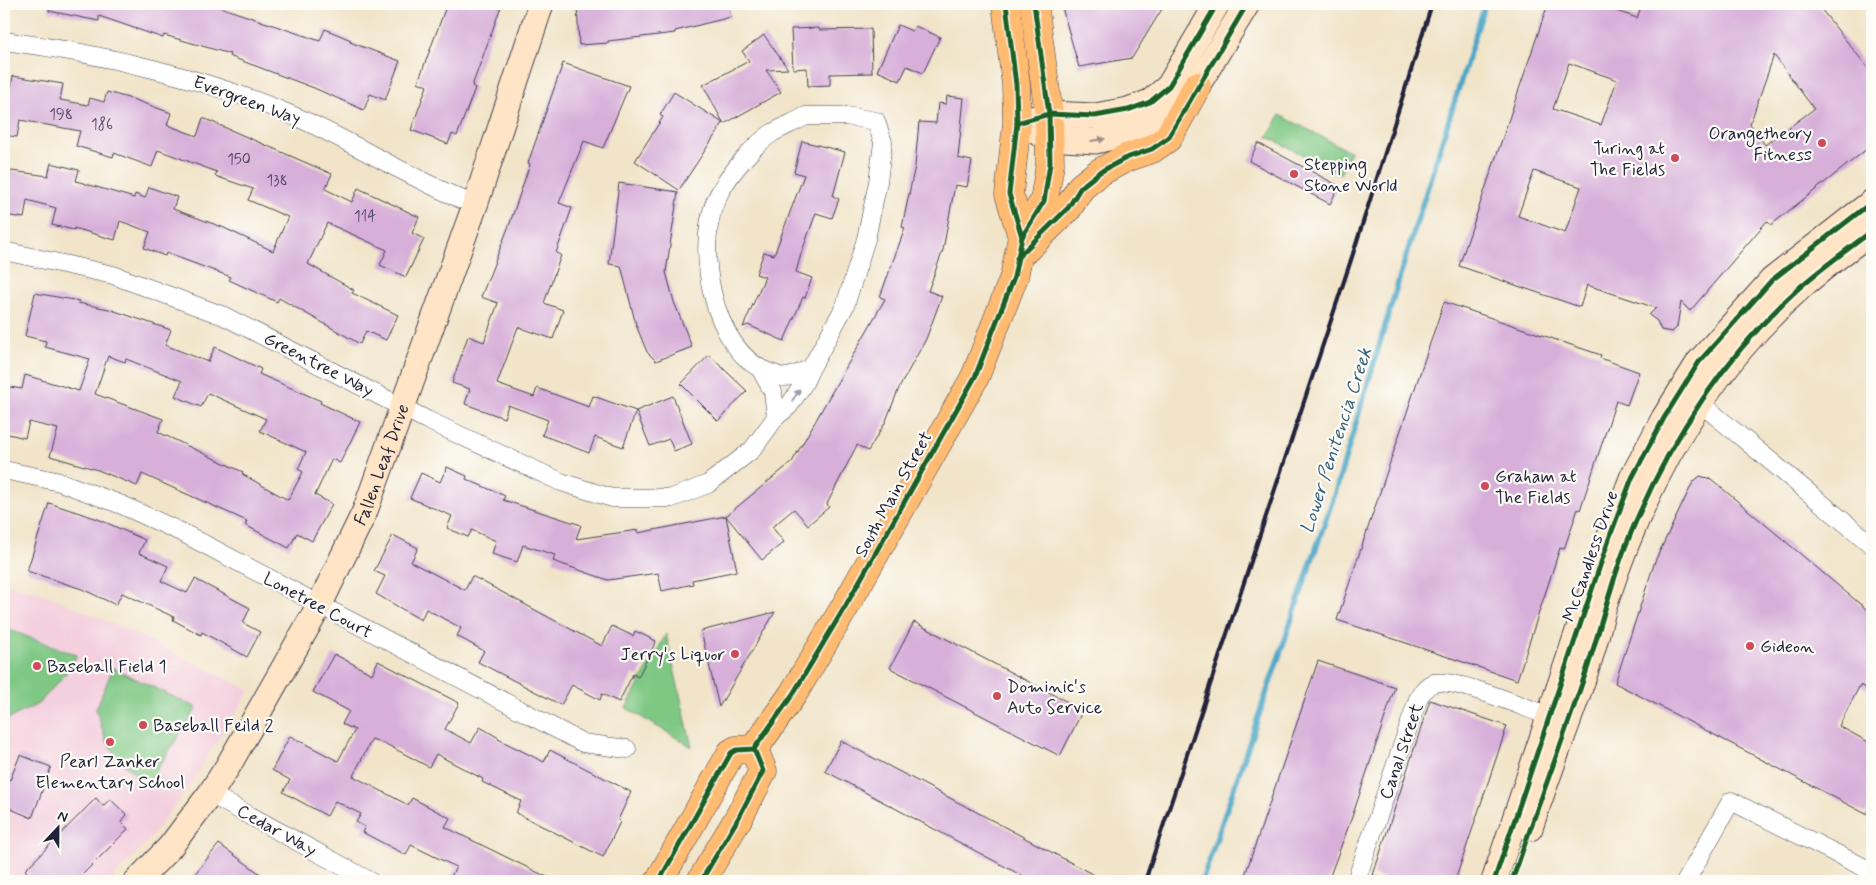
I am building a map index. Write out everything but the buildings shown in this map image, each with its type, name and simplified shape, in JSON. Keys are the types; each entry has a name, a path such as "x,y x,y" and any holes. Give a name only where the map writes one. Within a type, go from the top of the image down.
{"main road":[{"name":"Fallen Leaf Drive","path":"137,881 170,847 210,794 320,606 365,511 404,408 475,205 541,4"},
{"name":"South Main Street","path":"1006,4 1016,85 1017,123 1009,194 1019,247"},
{"name":"South Main Street","path":"754,749 793,694 846,605 975,378 1014,277 1019,247 1044,201 1050,164 1050,126 1034,4"},
{"path":"1050,126 1128,110 1150,102 1169,86 1217,4"},
{"path":"1019,247 1068,208 1081,187 1100,172 1126,158 1152,149 1168,138 1247,4"},
{"path":"1017,123 1050,126 1095,141 1141,130 1165,116 1197,86"},
{"name":"McCandless Drive","path":"1494,881 1624,497 1648,447 1682,388 1711,348 1772,280 1872,202"},
{"name":"McCandless Drive","path":"1512,881 1570,720 1589,662 1607,596 1626,545 1662,463 1699,402 1741,348 1795,292 1872,231"},
{"path":"658,881 731,753 736,750 754,749 763,771 739,817 701,881"}],"street":[{"name":"Evergreen Way","path":"4,41 46,46 172,74 247,97 349,141 450,195 475,205"},
{"name":"Greentree Way","path":"4,251 113,275 224,316 404,408 561,482 612,498 672,498 708,484 752,450 776,417 789,406 804,383 845,306 866,240 878,182 883,142 876,121 846,116 806,116 772,134 749,154 720,190 708,227 707,264 717,314 745,358 761,370"},
{"path":"761,370 785,378 811,368"},
{"path":"761,370 773,392 776,417"},
{"path":"1699,402 1872,545"},
{"name":"Lonetree Court","path":"4,470 60,482 122,505 182,533 583,743 627,749"},
{"name":"Canal Street","path":"1356,881 1418,699 1423,690 1432,684 1454,684 1549,716"},
{"name":"Cedar Way","path":"210,794 370,881"},
{"path":"1686,881 1731,801 1870,874"}],"shaded area":[{"name":"Pearl Zanker Elementary School","path":"4,583 47,595 131,632 250,690 184,793 145,844 110,881 4,881"}],"green space":[{"path":"1280,115 1351,152 1340,174 1268,137"},
{"name":"Baseball Field 1","path":"4,628 77,655 64,676 38,704 4,721"},
{"path":"666,634 692,747 626,708"},
{"name":"Baseball Feild 2","path":"113,668 197,708 148,783 124,765 106,741 96,709"}],"waterway":[{"name":"Lower Penitencia Creek","path":"1202,881 1335,493 1403,266 1485,4"}],"railway":[{"path":"1145,881 1351,260 1432,4"}],"cycle path":[{"path":"1006,4 1016,85 1017,123 1009,194 1022,237"},
{"path":"754,749 793,694 846,605 975,377 1014,277 1022,237 1044,201 1050,164 1049,114 1034,4"},
{"path":"1017,123 1049,114 1095,116 1128,110 1150,102 1169,86 1217,4"},
{"path":"1017,258 1068,208 1081,187 1100,172 1126,158 1152,149 1168,138 1247,4"},
{"path":"1494,881 1610,536 1632,478 1664,418 1699,362 1772,280 1872,202"},
{"path":"1512,881 1586,672 1626,545 1641,508 1677,439 1721,374 1771,315 1800,287 1872,231"},
{"path":"659,881 731,753 736,750 754,749"},
{"path":"701,881 739,817 763,771 754,749"}],"place":[{"name":"Orangetheory Fitness","path":"1822,143"},
{"name":"Turing at The Fields","path":"1675,158"},
{"name":"Stepping Stone World","path":"1294,174"},
{"name":"Graham at The Fields","path":"1485,486"},
{"name":"Gideon","path":"1750,646"},
{"name":"Jerry's Liquor","path":"735,654"},
{"name":"Baseball Field 1","path":"37,666"},
{"name":"Dominic's Auto Service","path":"997,696"},
{"name":"Baseball Feild 2","path":"143,725"},
{"name":"Pearl Zanker Elementary School","path":"110,742"}]}
